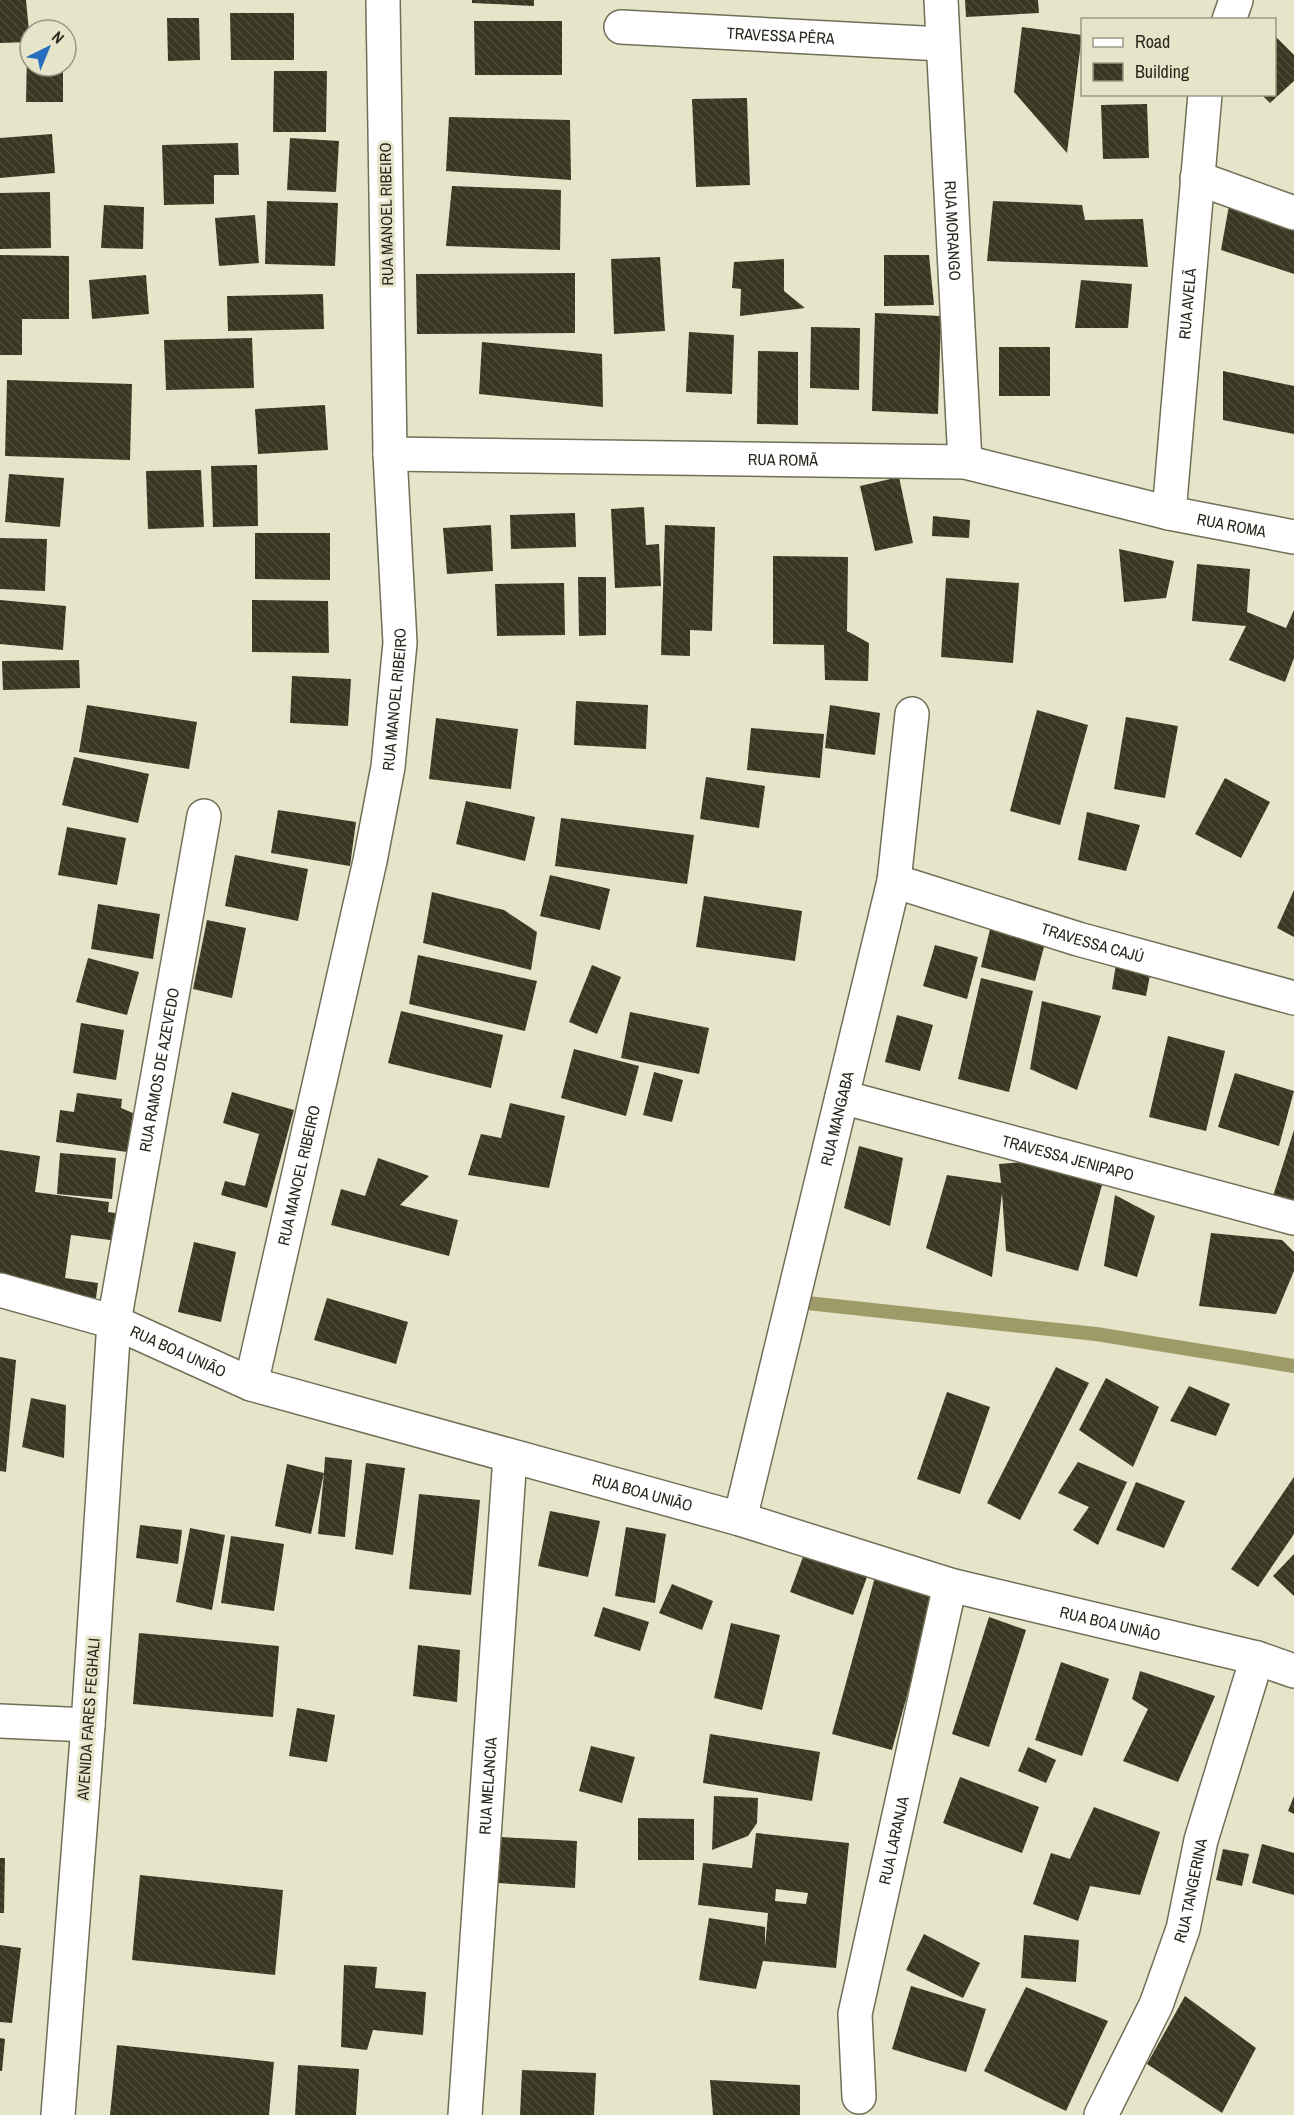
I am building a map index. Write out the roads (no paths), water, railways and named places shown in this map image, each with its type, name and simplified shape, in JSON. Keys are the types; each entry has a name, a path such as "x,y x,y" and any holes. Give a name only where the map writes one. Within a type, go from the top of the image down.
{"street":[{"name":"RUA MANOEL RIBEIRO","path":"251,1384 338,1010 370,861 388,767 400,643 390,454 383,0"},
{"name":"RUA MORANGO","path":"941,0 965,462"},
{"path":"1230,18 1236,0"},
{"name":"TRAVESSA PÊRA","path":"621,27 942,44"},
{"name":"RUA AVELÃ","path":"1169,513 1205,96"},
{"path":"1197,178 1294,213"},
{"name":"RUA ROMÃ","path":"390,454 965,462 1169,513"},
{"name":"RUA ROMA","path":"1169,513 1294,537"},
{"name":"RUA MANGABA","path":"740,1519 894,881 912,714"},
{"name":"RUA RAMOS DE AZEVEDO","path":"114,1322 204,816"},
{"name":"TRAVESSA CAJÚ","path":"894,881 1078,939 1294,998"},
{"name":"TRAVESSA JENIPAPO","path":"842,1097 1294,1218"},
{"name":"RUA BOA UNIÃO","path":"0,1290 114,1322 251,1384 740,1519 951,1585 1257,1658 1294,1671"},
{"name":"AVENIDA FARES FEGHALI","path":"58,2115 88,1725 114,1322"},
{"name":"RUA MELANCIA","path":"465,2115 510,1456"},
{"name":"RUA LARANJA","path":"859,2097 855,2014 951,1585"},
{"name":"RUA TANGERINA","path":"1101,2115 1156,2005 1183,1929 1201,1840 1257,1658"},
{"path":"0,1721 88,1725"}],"waterway":[{"path":"807,1303 1096,1334 1294,1366"}]}
